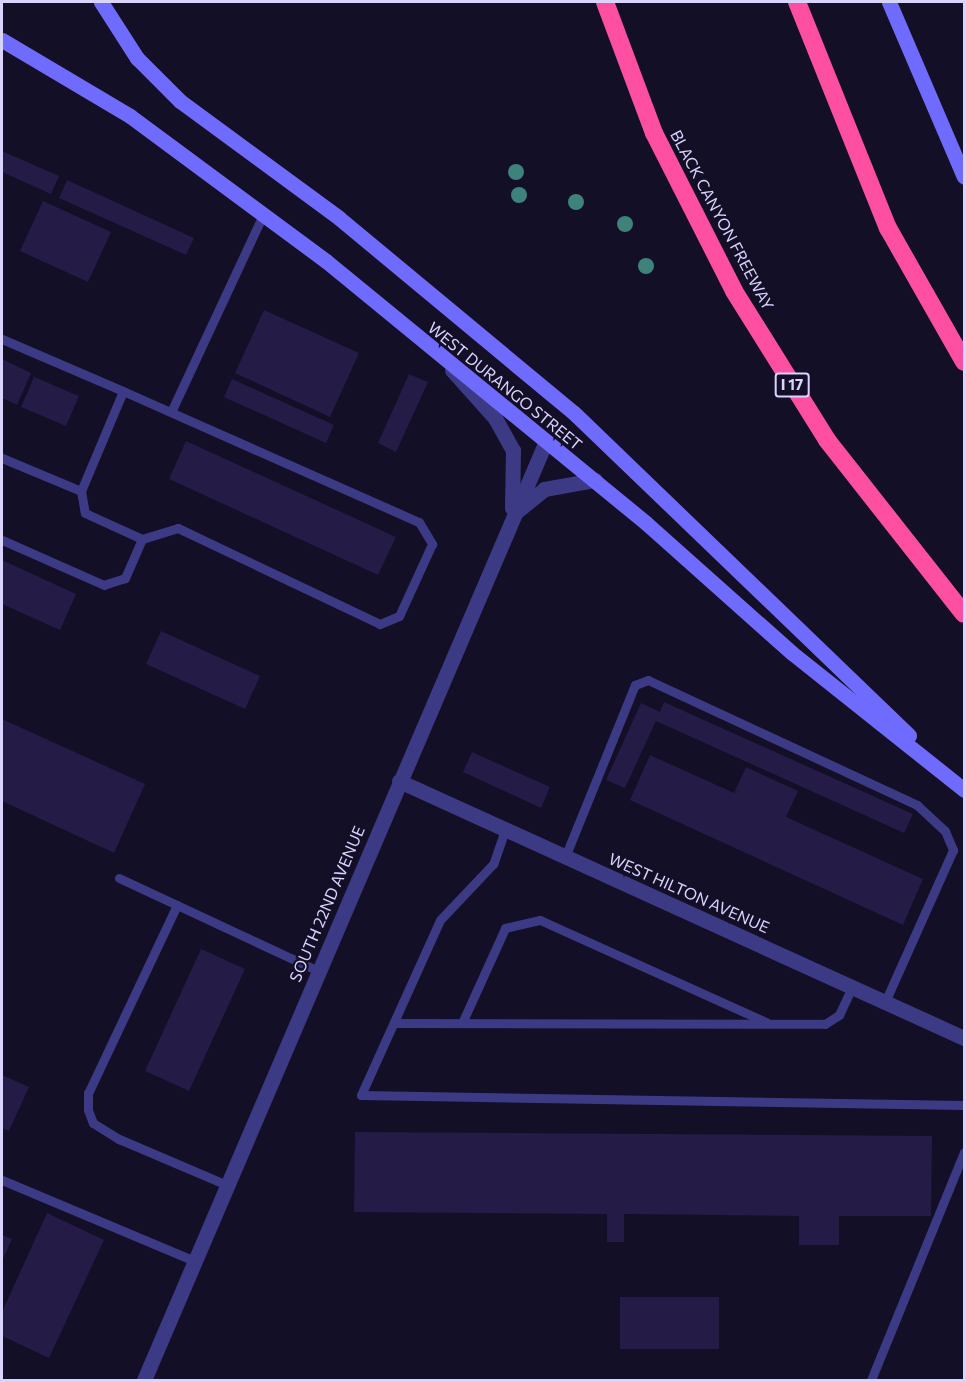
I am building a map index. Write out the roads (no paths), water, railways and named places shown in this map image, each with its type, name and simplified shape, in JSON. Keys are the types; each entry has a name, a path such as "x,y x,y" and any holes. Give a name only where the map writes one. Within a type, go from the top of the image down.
{"highway":[{"name":"BLACK CANYON FREEWAY","path":"605,2 654,133 734,291 827,441 964,614"},
{"path":"799,2 807,34 888,228 964,362"}],"main road":[{"path":"101,2 137,58 180,101 339,218 574,413 963,788"},
{"path":"889,2 964,177"},
{"name":"WEST DURANGO STREET","path":"2,40 130,116 263,215 595,480 792,653 963,788"}],"street":[{"path":"445,362 495,418 513,450 512,517"},
{"name":"SOUTH 22ND AVENUE","path":"144,1380 546,441"},
{"path":"512,517 544,489 595,480"},
{"name":"WEST HILTON AVENUE","path":"399,781 964,1038"}],"lane":[{"path":"171,412 263,215"},
{"path":"2,339 123,391 171,412 419,522 432,544 399,616 380,624 178,528 142,539 85,513 81,491 123,391"},
{"path":"2,458 81,491"},
{"path":"2,540 104,585 125,579 142,539"},
{"path":"565,857 635,685 648,680 917,806 945,831 953,850 885,1002"},
{"path":"505,830 493,864 440,920 361,1095 964,1105"},
{"path":"119,878 318,971"},
{"path":"177,905 88,1093 93,1124 227,1185"},
{"path":"462,1023 506,928 540,920 771,1024"},
{"path":"394,1023 825,1024 839,1015 852,987"},
{"path":"871,1380 964,1152"},
{"path":"2,1180 195,1261"}]}
